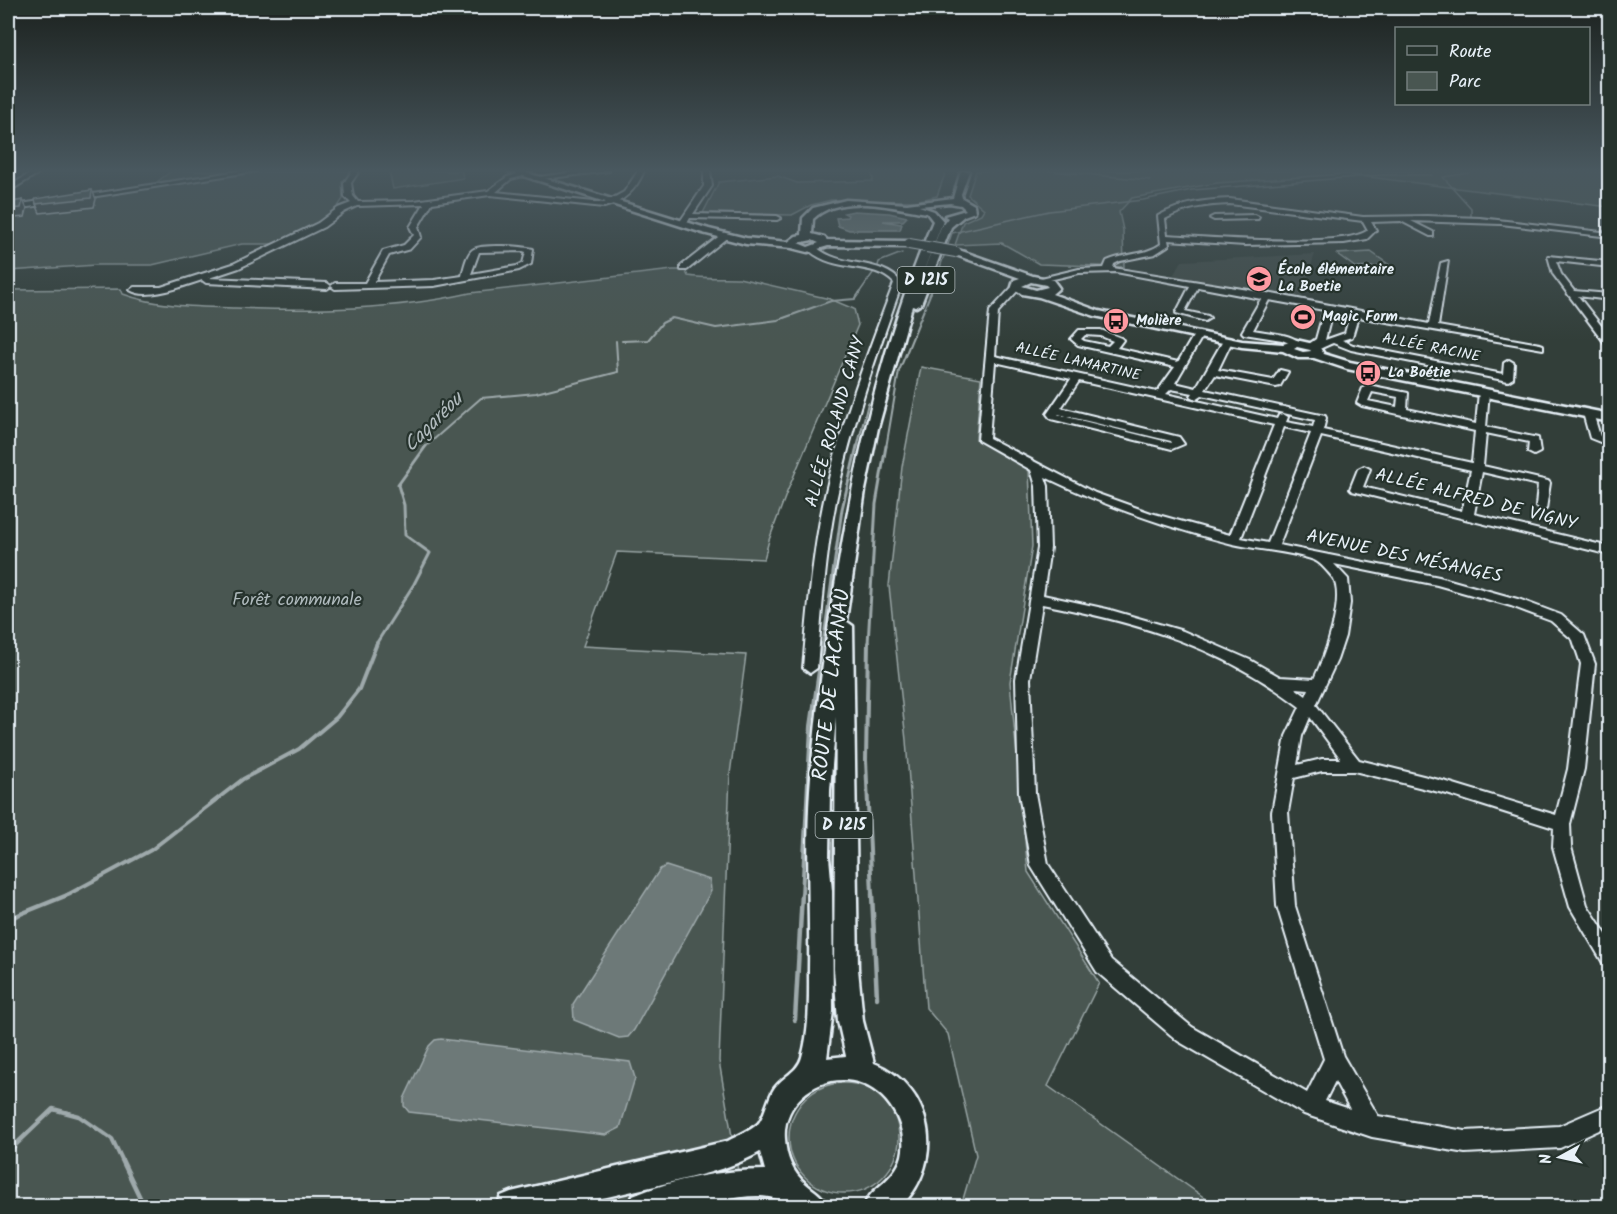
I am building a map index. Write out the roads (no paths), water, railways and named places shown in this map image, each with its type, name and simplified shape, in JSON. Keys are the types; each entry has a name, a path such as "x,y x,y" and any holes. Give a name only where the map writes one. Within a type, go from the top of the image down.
{"main road":[{"path":"704,228 725,236 758,243 793,245 798,248 813,249 821,248 825,243"},
{"path":"807,228 807,237"},
{"name":"ROUTE DE LACANAU","path":"804,1078 814,1063 821,1011 821,891 818,857 820,790 829,684 845,577 869,438 918,268 935,228"},
{"name":"ROUTE DE LACANAU","path":"895,348 919,298 946,228"},
{"path":"793,245 795,240 807,237 817,238 825,243 909,244 956,252 1052,284 1057,296 1070,304"},
{"path":"1007,270 1018,284 1035,293 1124,320 1227,340 1292,346 1297,355 1314,350 1347,365 1610,418"},
{"path":"1018,284 1036,279"},
{"path":"1035,293 1053,290"},
{"name":"ROUTE DE LACANAU","path":"845,577 844,894 846,969 849,1022 864,1071"},
{"path":"813,1206 800,1199 786,1185 774,1159 771,1131 782,1100 804,1078 833,1068 864,1071 880,1078 894,1089 905,1104 913,1121 916,1139 915,1158 908,1176 898,1191 881,1206"},
{"path":"512,1206 716,1158 754,1142 771,1131"},
{"path":"643,1206 704,1189 735,1184 765,1182 786,1185"}],"street":[{"path":"134,290 162,290 236,266 315,228"},
{"path":"368,285 386,253 411,244 418,235 414,228"},
{"path":"1108,269 1110,263 1118,258 1151,254 1160,250 1165,245 1163,228"},
{"path":"1165,237 1245,243 1344,241 1364,237 1372,230 1371,228"},
{"path":"1418,228 1430,234"},
{"path":"1537,228 1610,235"},
{"path":"684,268 725,236"},
{"path":"201,278 331,286 434,283 465,278 525,266 530,251 524,249 477,250 474,252 465,278"},
{"name":"ALLÉE ROLAND CANY","path":"810,668 824,532 836,475 875,345 898,284 889,274 826,260 813,249"},
{"path":"1608,340 1557,274 1551,258 1610,265"},
{"path":"1432,327 1445,263"},
{"path":"1036,279 1079,271 1108,269 1540,347"},
{"path":"989,358 994,311 1018,284"},
{"path":"1195,284 1180,313 1204,318"},
{"path":"1003,299 1035,293"},
{"path":"1571,293 1610,297"},
{"path":"1267,296 1247,332 1284,338 1292,346"},
{"path":"1314,350 1320,339 1329,308"},
{"path":"1314,350 1322,344 1348,335 1355,313"},
{"path":"1160,396 1169,385 1198,335"},
{"path":"1191,403 1212,372 1227,340"},
{"name":"ALLÉE RACINE","path":"1335,341 1351,347 1508,378 1509,363"},
{"path":"1112,349 1180,364"},
{"name":"ALLÉE LAMARTINE","path":"989,358 1544,483 1542,506"},
{"name":"AVENUE DES MÉSANGES","path":"989,358 983,440 1091,495 1147,516 1234,540 1439,581 1516,603 1556,618 1579,638 1588,664 1576,769 1562,824 1562,847 1579,907 1610,957"},
{"path":"1212,372 1276,384 1283,372"},
{"path":"1055,410 1175,439 1179,444 1172,446 1055,417 1052,414 1077,377"},
{"path":"1169,385 1321,418 1272,548"},
{"path":"1467,517 1477,467 1484,392"},
{"path":"1234,540 1286,410"},
{"path":"1401,411 1534,440 1534,452"},
{"path":"1588,413 1595,438 1610,443"},
{"path":"1036,468 1042,486 1044,548 1023,679 1027,793 1040,866 1104,966 1185,1034 1311,1107 1372,1126 1465,1142 1560,1137 1610,1114"},
{"name":"ALLÉE ALFRED DE VIGNY","path":"1364,469 1356,489 1610,551"},
{"path":"1321,558 1341,579 1343,603 1338,636 1330,660 1294,736 1280,812 1286,906 1334,1060 1372,1126"},
{"path":"1341,579 1368,567"},
{"path":"1035,598 1088,608 1174,633 1225,652 1277,682 1308,705 1354,765"},
{"path":"1277,682 1318,684"},
{"path":"1289,773 1322,765 1354,765 1447,788 1562,824"},
{"path":"1311,1107 1334,1060"}],"waterway":[{"path":"931,293 952,233 976,228"},
{"name":"Cagaréou","path":"878,266 879,262 902,253"},
{"name":"Cagaréou","path":"859,293 873,273"},
{"name":"Cagaréou","path":"622,341 648,340 662,323 672,318 716,328 778,320 831,301 855,299 860,292"},
{"path":"886,448 899,371 931,292"},
{"name":"Cagaréou","path":"426,447 481,398 536,393 618,372 616,341"},
{"path":"857,448 868,403"},
{"path":"823,644 842,509 857,446"},
{"path":"868,644 876,504 886,446"},
{"name":"Cagaréou","path":"376,644 414,584 430,553 405,535 404,505 398,485 426,447"},
{"path":"67,895 151,850 243,779 299,749 337,717 359,689 377,643"},
{"path":"802,895 811,726 823,643"},
{"path":"868,643 866,760 872,895"},
{"path":"8,919 70,894"},
{"path":"795,1020 802,894"},
{"path":"872,894 877,998"},
{"path":"8,1152 53,1109 79,1116 112,1139 144,1206"}],"place":[{"name":"École élémentaire La Boetie","path":"1259,279"},
{"name":"Magic Form","path":"1303,317"},
{"name":"Molière","path":"1116,321"},
{"name":"La Boétie","path":"1368,373"}],"park label":[{"name":"Forêt communale","path":"297,600"}]}
